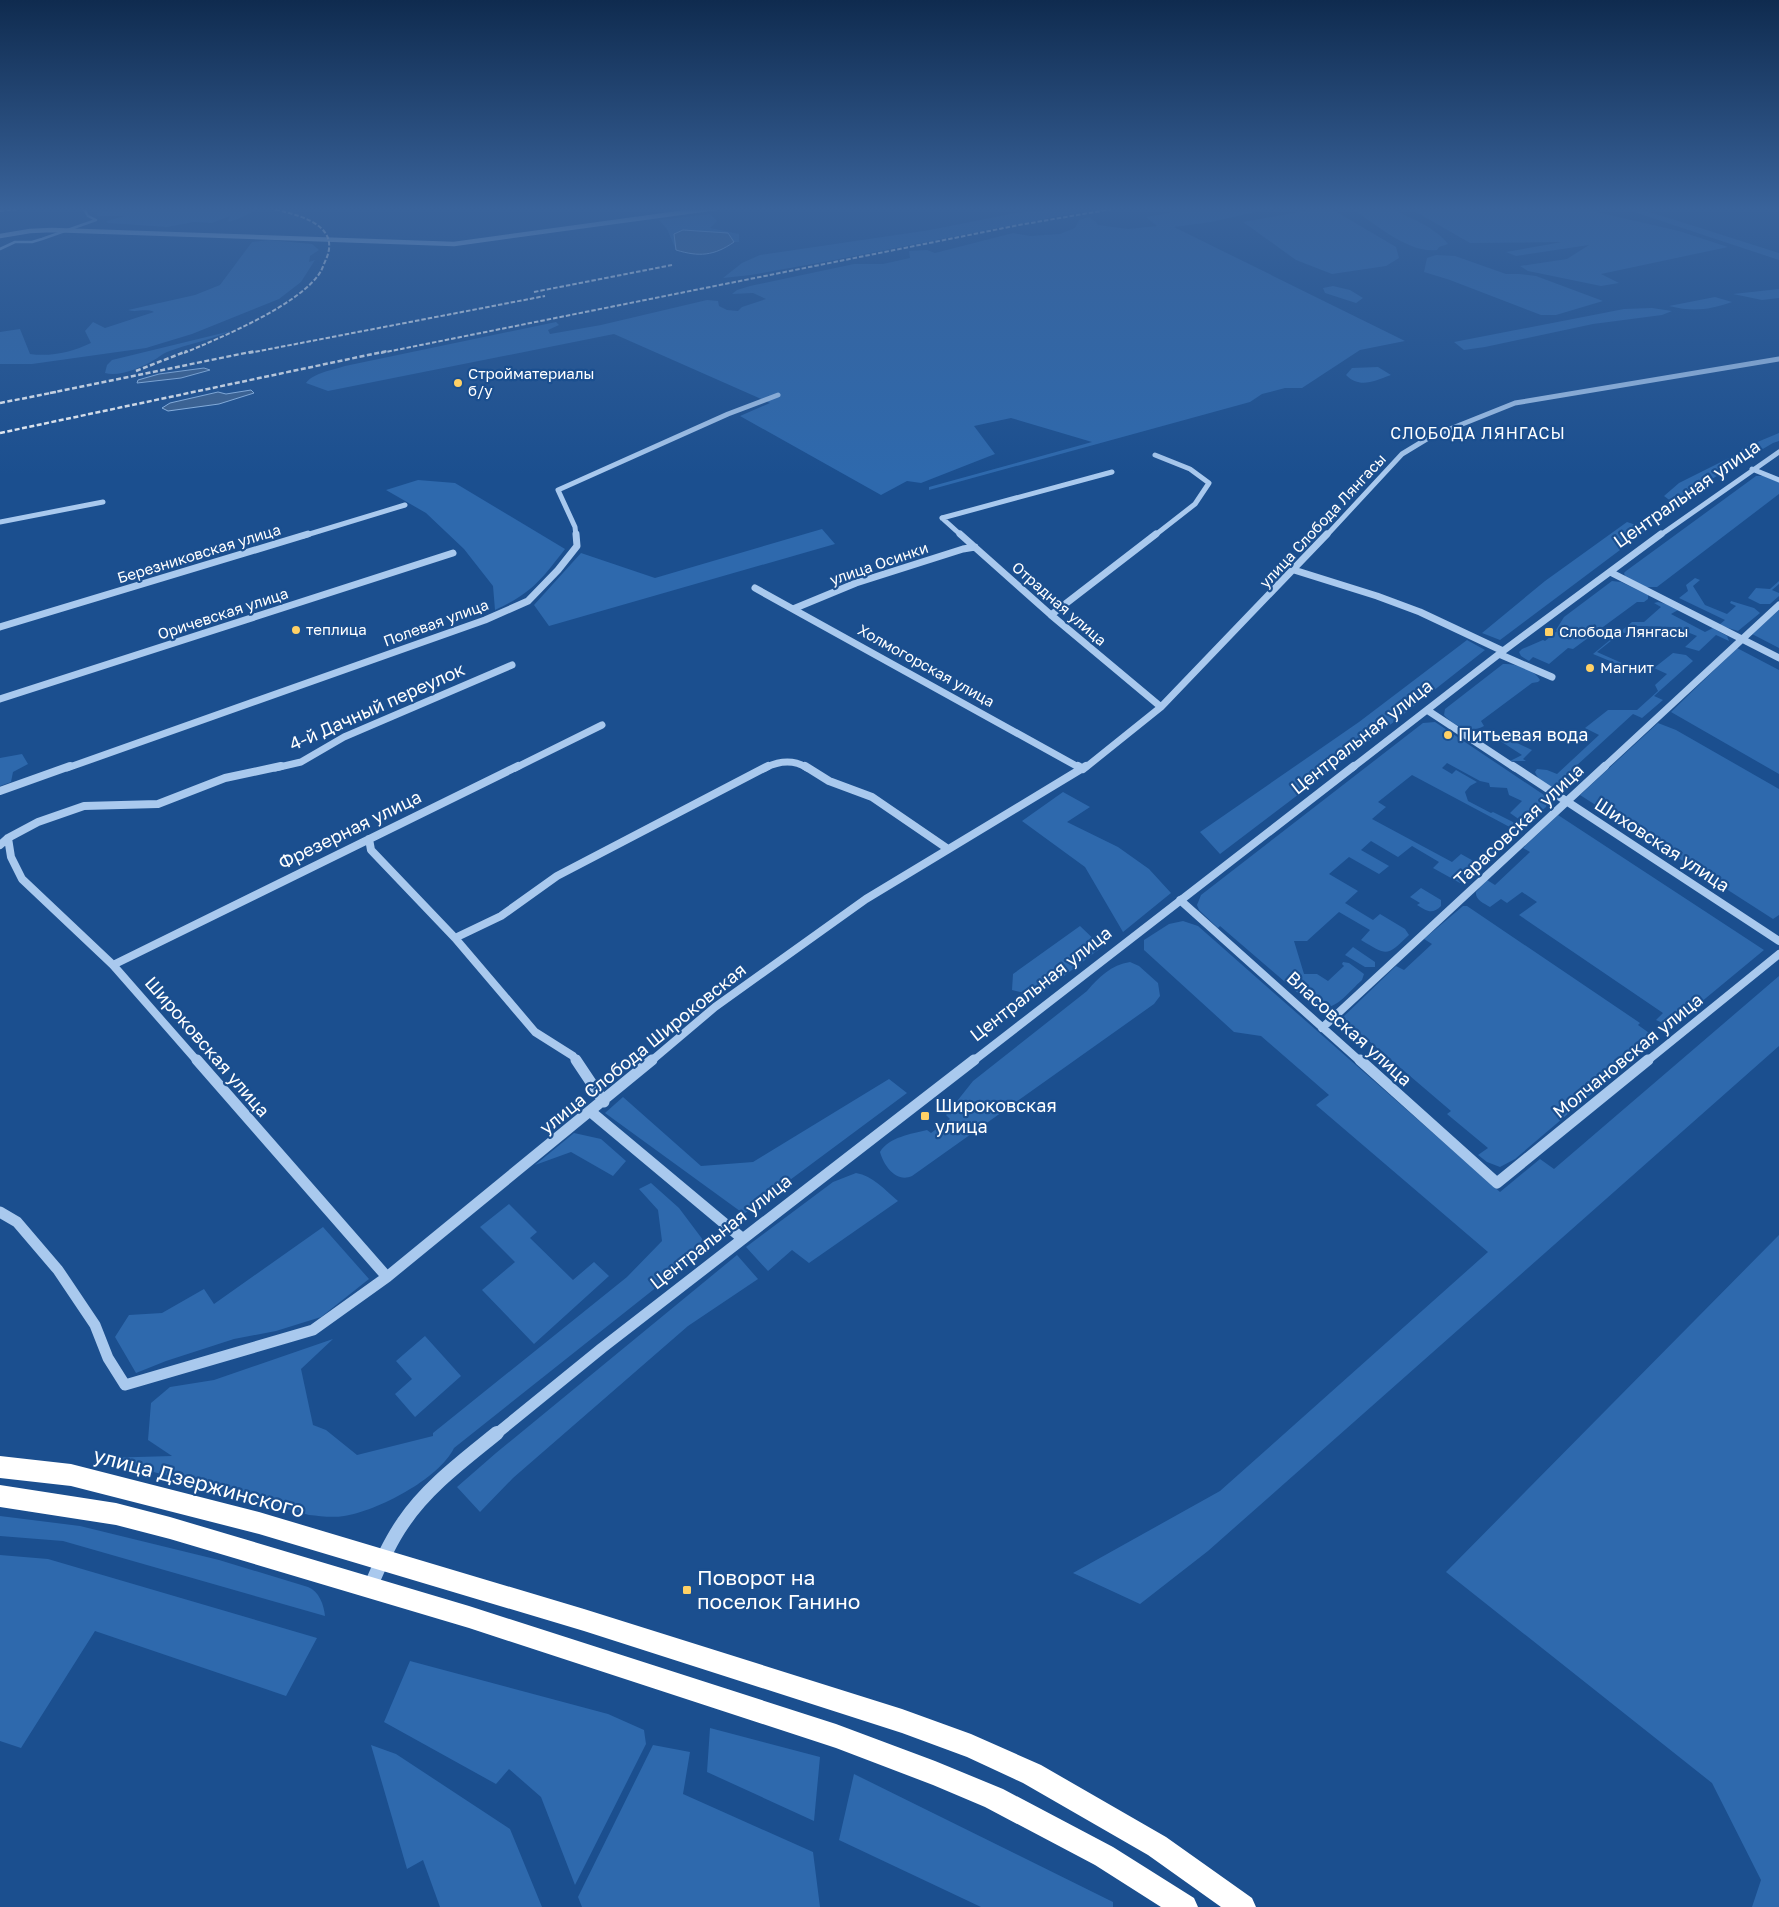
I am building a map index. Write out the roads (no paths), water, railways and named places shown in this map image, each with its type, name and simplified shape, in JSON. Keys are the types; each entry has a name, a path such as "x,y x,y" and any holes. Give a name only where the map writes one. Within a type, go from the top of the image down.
{"highway":[{"name":"улица Дзержинского","path":"0,1467 71,1475 259,1522 584,1620 832,1698 970,1746 1032,1774 1140,1836 1243,1907"},
{"path":"0,1496 116,1514 478,1620 836,1736 935,1773 994,1798 1104,1856 1185,1907"}],"street":[{"name":"улица Слобода Лянгасы","path":"1006,813 1083,769 1161,707 1294,570 1402,454 1430,436 1522,402 1779,359"},
{"name":"Полевая улица","path":"0,791 485,620 528,601 558,570 577,546 575,527 558,490 728,414 778,395"},
{"name":"Центральная улица","path":"370,1588 382,1560 403,1523 424,1496 453,1469 602,1348 1501,653 1752,469 1779,452"},
{"path":"1052,615 1195,504 1209,483 1190,468 1155,455"},
{"path":"1752,469 1779,480"},
{"name":"Отрадная улица","path":"1112,472 942,518 1052,615 1161,707"},
{"path":"0,522 103,502"},
{"name":"Березниковская улица","path":"0,627 405,505"},
{"name":"улица Осинки","path":"793,609 856,583 963,549 975,547"},
{"name":"Оричевская улица","path":"0,699 453,553"},
{"path":"1294,570 1412,609 1552,677"},
{"path":"1610,572 1779,658"},
{"name":"Холмогорская улица","path":"755,588 1083,769"},
{"name":"Тарасовская улица","path":"1322,1028 1779,604"},
{"name":"4-й Дачный переулок","path":"0,845 8,838 38,822 84,806 158,804 225,778 301,762 344,737 512,665"},
{"name":"Шиховская улица","path":"1427,710 1779,941"},
{"name":"Фрезерная улица","path":"113,965 602,725"},
{"path":"455,938 501,916 557,876 619,842 684,811 768,766 782,761 800,763 829,781 872,797 948,849"},
{"name":"улица Слобода Широковская","path":"0,1212 17,1222 58,1270 95,1325 108,1358 126,1385 313,1330 387,1277 604,1102 715,1007 866,899 1006,813"},
{"name":"Широковская улица","path":"8,838 12,857 22,879 113,965 387,1277"},
{"path":"368,839 371,850 455,938 535,1032 573,1056 604,1102"},
{"name":"Власовская улица","path":"1180,900 1497,1183"},
{"name":"Молчановская улица","path":"1497,1183 1779,954"},
{"path":"591,1112 742,1239"}],"railway":[{"path":"184,353 259,319 295,297"},
{"path":"249,353 540,297"},
{"path":"381,353 660,297"},
{"path":"136,371 187,351"},
{"path":"50,393 255,351"},
{"path":"0,433 387,351"},
{"path":"0,403 56,392"}],"place":[{"name":"Стройматериалы б/у","path":"458,383"},
{"name":"теплица","path":"296,630"},
{"name":"Слобода Лянгасы","path":"1549,632"},
{"name":"Магнит","path":"1590,668"},
{"name":"Питьевая вода","path":"1448,735"},
{"name":"Широковская улица","path":"925,1116"},
{"name":"Поворот на поселок Ганино","path":"687,1590"}],"district":[{"name":"СЛОБОДА ЛЯНГАСЫ","path":"1478,433"}]}
